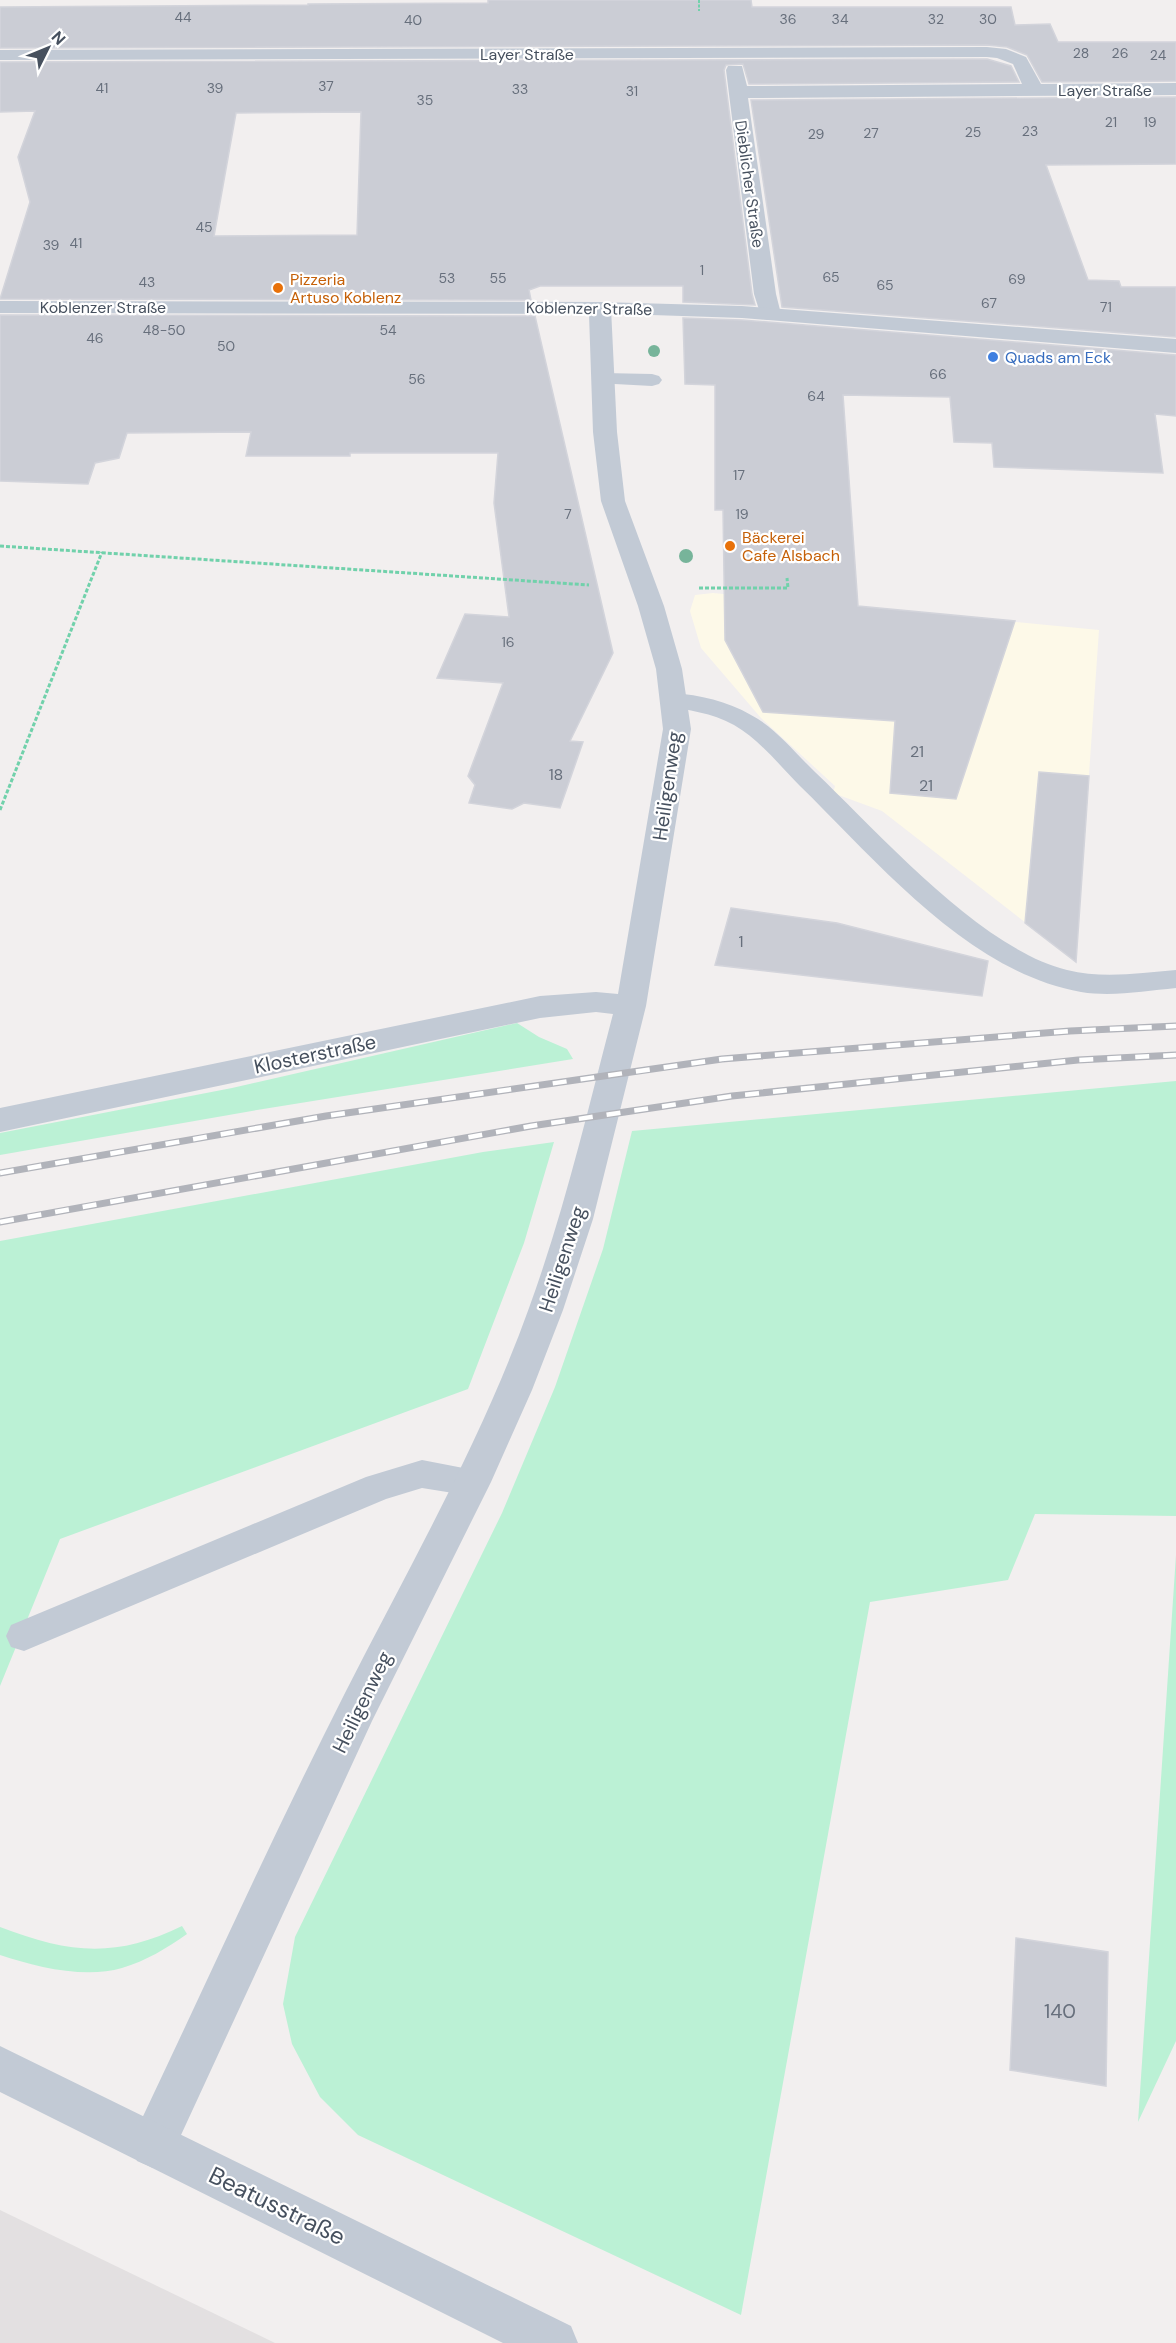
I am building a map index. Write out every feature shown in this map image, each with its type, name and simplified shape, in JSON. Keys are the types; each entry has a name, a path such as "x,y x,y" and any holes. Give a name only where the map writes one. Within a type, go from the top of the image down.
{"street":[{"name":"Dieblicher Straße","path":"732,53 765,294 770,314"},
{"name":"Layer Straße","path":"0,55 1000,53 1020,61 1034,90"},
{"name":"Layer Straße","path":"738,92 1176,89"},
{"name":"Koblenzer Straße","path":"0,308 600,308 770,314 1176,346"},
{"name":"Heiligenweg","path":"153,2145 357,1710 472,1482 514,1390 546,1310 576,1219 631,1006 677,729 669,669 651,606 613,501 605,432 600,308"},
{"name":"Klosterstraße","path":"0,1120 540,1007 596,1002 631,1006"},
{"name":"Beatusstraße","path":"0,2068 554,2343"}],"lane":[{"path":"603,379 652,380"},
{"path":"673,700 693,701 712,706 734,714 754,728 934,901 970,929 1028,966 1059,978 1085,983 1113,984 1176,979"},
{"path":"24,1636 378,1487 422,1474 472,1482"}],"path":[{"path":"0,546 556,584"},
{"path":"0,810 102,552"},
{"path":"692,588 788,588 787,578"}],"shaded area":[{"path":"713,593 1099,630 1076,962 882,811 833,793 835,786 761,718 701,648 690,611 695,595"},
{"path":"0,2210 275,2343 0,2343"}],"green space":[{"path":"517,1023 539,1037 567,1049 573,1059 257,1110 0,1155 0,1133 232,1088"},
{"path":"1176,1081 1176,1516 1035,1514 1008,1580 870,1602 741,2315 358,2135 320,2097 292,2044 283,2004 295,1937 502,1513 555,1387 603,1249 632,1131"},
{"path":"554,1142 524,1243 468,1389 60,1539 0,1686 0,1241 483,1152"},
{"path":"1176,1555 1176,2041 1138,2122"},
{"path":"182,1926 187,1934 164,1949 131,1965 108,1971 61,1970 29,1964 0,1955 0,1927 48,1942 91,1949 135,1944"}],"building":[{"path":"488,0 751,0 752,7 1011,7 1015,25 1050,24 1058,42 1176,42 1176,81 1042,82 1027,55 1007,47 987,45 0,48 0,7 488,3"},
{"path":"987,59 1011,66 1019,82 749,84 743,64 726,65 724,70 755,305 683,302 683,286 540,286 529,290 531,300 0,299 30,202 18,157 35,111 0,112 0,62","holes":["361,112 357,235 214,236 236,113"]},
{"path":"1176,97 1176,164 1046,165 1088,280 1119,281 1121,287 1176,287 1176,337 782,307 751,100"},
{"path":"0,315 535,316 613,653 570,741 583,742 560,808 524,803 512,809 469,803 475,785 468,776 503,683 437,678 465,614 509,617 494,503 498,453 246,456 251,432 127,433 119,458 95,463 88,484 0,481"},
{"path":"683,318 742,320 1176,355 1176,416 1155,414 1163,473 994,467 992,443 954,442 950,397 843,395 858,606 1015,621 956,799 890,793 895,721 763,712 725,640 723,510 715,510 715,385 685,384"},
{"path":"1039,772 1089,776 1076,962 1025,923"},
{"path":"731,908 837,923 988,961 982,996 715,965"},
{"path":"1016,1938 1108,1952 1106,2086 1010,2070"}],"railway":[{"path":"0,1173 326,1116 722,1059 1070,1031 1176,1026"},
{"path":"0,1222 531,1126 732,1096 1078,1060 1176,1055"}],"place":[{"name":"Pizzeria Artuso Koblenz","path":"278,288"},
{"name":"Quads am Eck","path":"993,357"},
{"name":"Bäckerei Cafe Alsbach","path":"730,546"}]}
